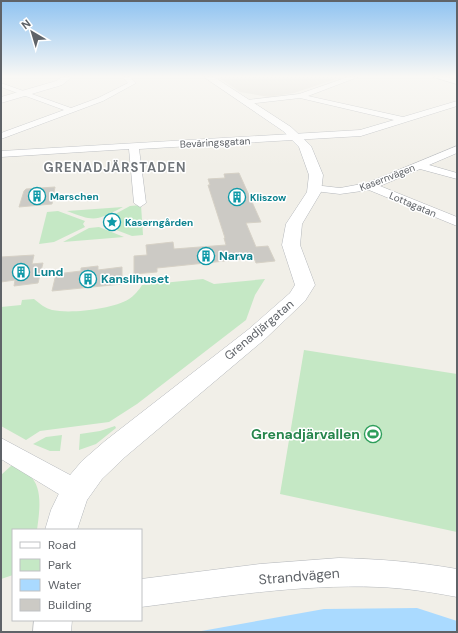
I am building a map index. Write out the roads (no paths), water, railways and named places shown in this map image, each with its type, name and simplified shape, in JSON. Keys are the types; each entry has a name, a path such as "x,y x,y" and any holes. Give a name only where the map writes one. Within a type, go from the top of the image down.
{"street":[{"path":"61,107 70,110"},
{"path":"1,136 80,107"},
{"name":"Grenadjärgatan","path":"61,529 67,510 76,491 92,470 115,449 257,334 298,297 306,285 292,245 292,237 294,224 314,192 316,175 314,166 305,146 296,137 253,107"},
{"path":"347,107 406,120"},
{"name":"Beväringsgatan","path":"1,154 361,133 449,107"},
{"path":"134,146 140,203"},
{"name":"Kasernvägen","path":"314,188 340,191 370,186 457,149"},
{"path":"419,165 457,176"},
{"name":"Lottagatan","path":"370,186 457,222"},
{"path":"1,447 76,491"},
{"name":"Strandvägen","path":"142,593 340,572 384,573 430,577 457,583"},
{"path":"52,632 53,621"}],"water":[{"path":"417,608 457,621 457,632 196,632 324,609"}],"place":[{"name":"Marschen","path":"37,196"},
{"name":"Kliszow","path":"237,197"},
{"name":"Kaserngården","path":"112,222"},
{"name":"Narva","path":"206,256"},
{"name":"Lund","path":"21,272"},
{"name":"Kanslihuset","path":"88,279"},
{"name":"Grenadjärvallen","path":"373,434"}],"district":[{"name":"GRENADJÄRSTADEN","path":"115,167"}]}
